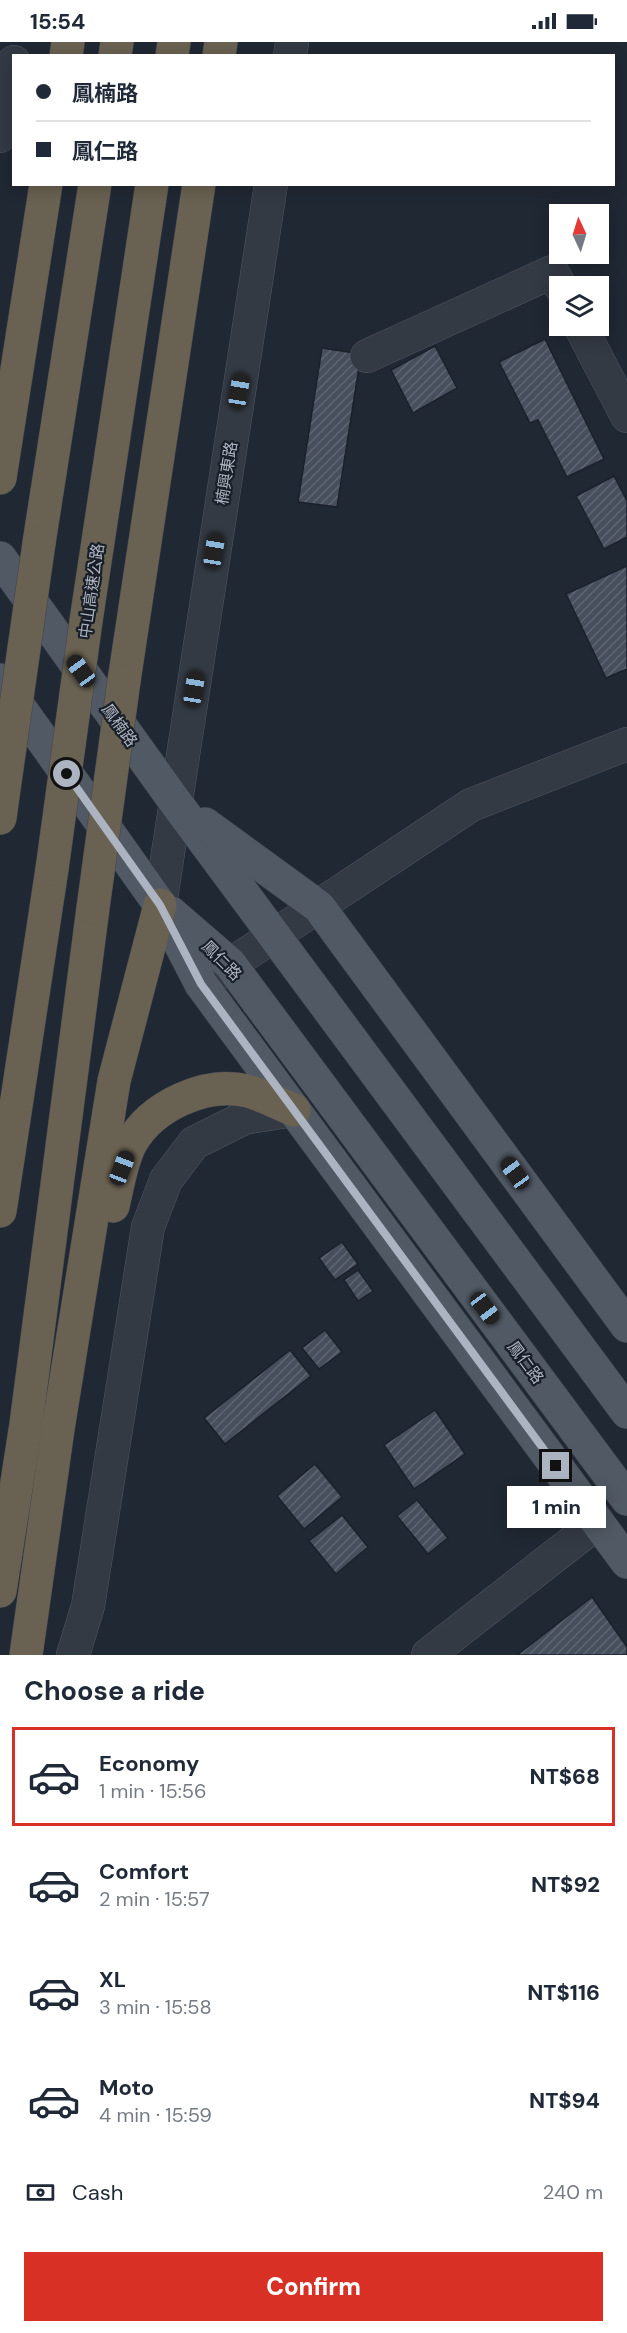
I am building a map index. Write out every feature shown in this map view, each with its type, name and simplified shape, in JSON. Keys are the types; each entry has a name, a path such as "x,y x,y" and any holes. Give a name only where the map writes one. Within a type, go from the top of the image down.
{"highway":[{"path":"0,478 46,186"},
{"path":"2,807 39,543 94,186"},
{"name":"中山高速公路","path":"0,1211 152,186"},
{"path":"0,1591 26,1424 124,681 200,186"},
{"path":"26,1655 58,1428 114,1081 160,905"},
{"path":"58,1428 122,1168 131,1144 144,1127 178,1100 222,1089 247,1091 294,1110"}],"main road":[{"name":"鳳楠路","path":"0,558 176,803"},
{"path":"0,680 160,905"},
{"path":"176,803 319,907 627,1326"},
{"path":"176,803 627,1412"},
{"name":"鳳仁路","path":"160,905 230,964 627,1499"},
{"name":"鳳仁路","path":"160,905 201,984 627,1562"}],"street":[{"path":"0,136 12,73"},
{"name":"楠興東路","path":"160,905 271,186"},
{"path":"367,356 552,272 554,276"},
{"path":"585,336 627,416"},
{"path":"201,984 471,805 627,744"},
{"path":"73,1655 88,1606 148,1227 166,1180 194,1143 244,1118 294,1110"},
{"path":"428,1655 597,1522"}],"building":[{"path":"545,339 604,459 567,477 538,420 530,423 499,362"},
{"path":"435,346 457,388 413,413 391,370"},
{"path":"322,348 361,354 337,507 298,502"},
{"path":"614,476 627,501 627,537 604,549 576,496"},
{"path":"627,566 627,669 606,678 566,594"},
{"path":"342,1242 358,1264 335,1280 319,1258"},
{"path":"358,1270 373,1291 358,1301 344,1280"},
{"path":"325,1330 342,1352 319,1369 302,1348"},
{"path":"290,1350 311,1376 225,1444 204,1418"},
{"path":"435,1410 465,1454 414,1489 384,1445"},
{"path":"315,1464 342,1497 304,1529 277,1496"},
{"path":"417,1500 448,1538 428,1554 397,1516"},
{"path":"342,1515 368,1547 336,1574 309,1541"},
{"path":"592,1597 627,1647 627,1655 517,1655"}],"route":[{"path":"67,774 160,905 201,984 556,1466"}]}
